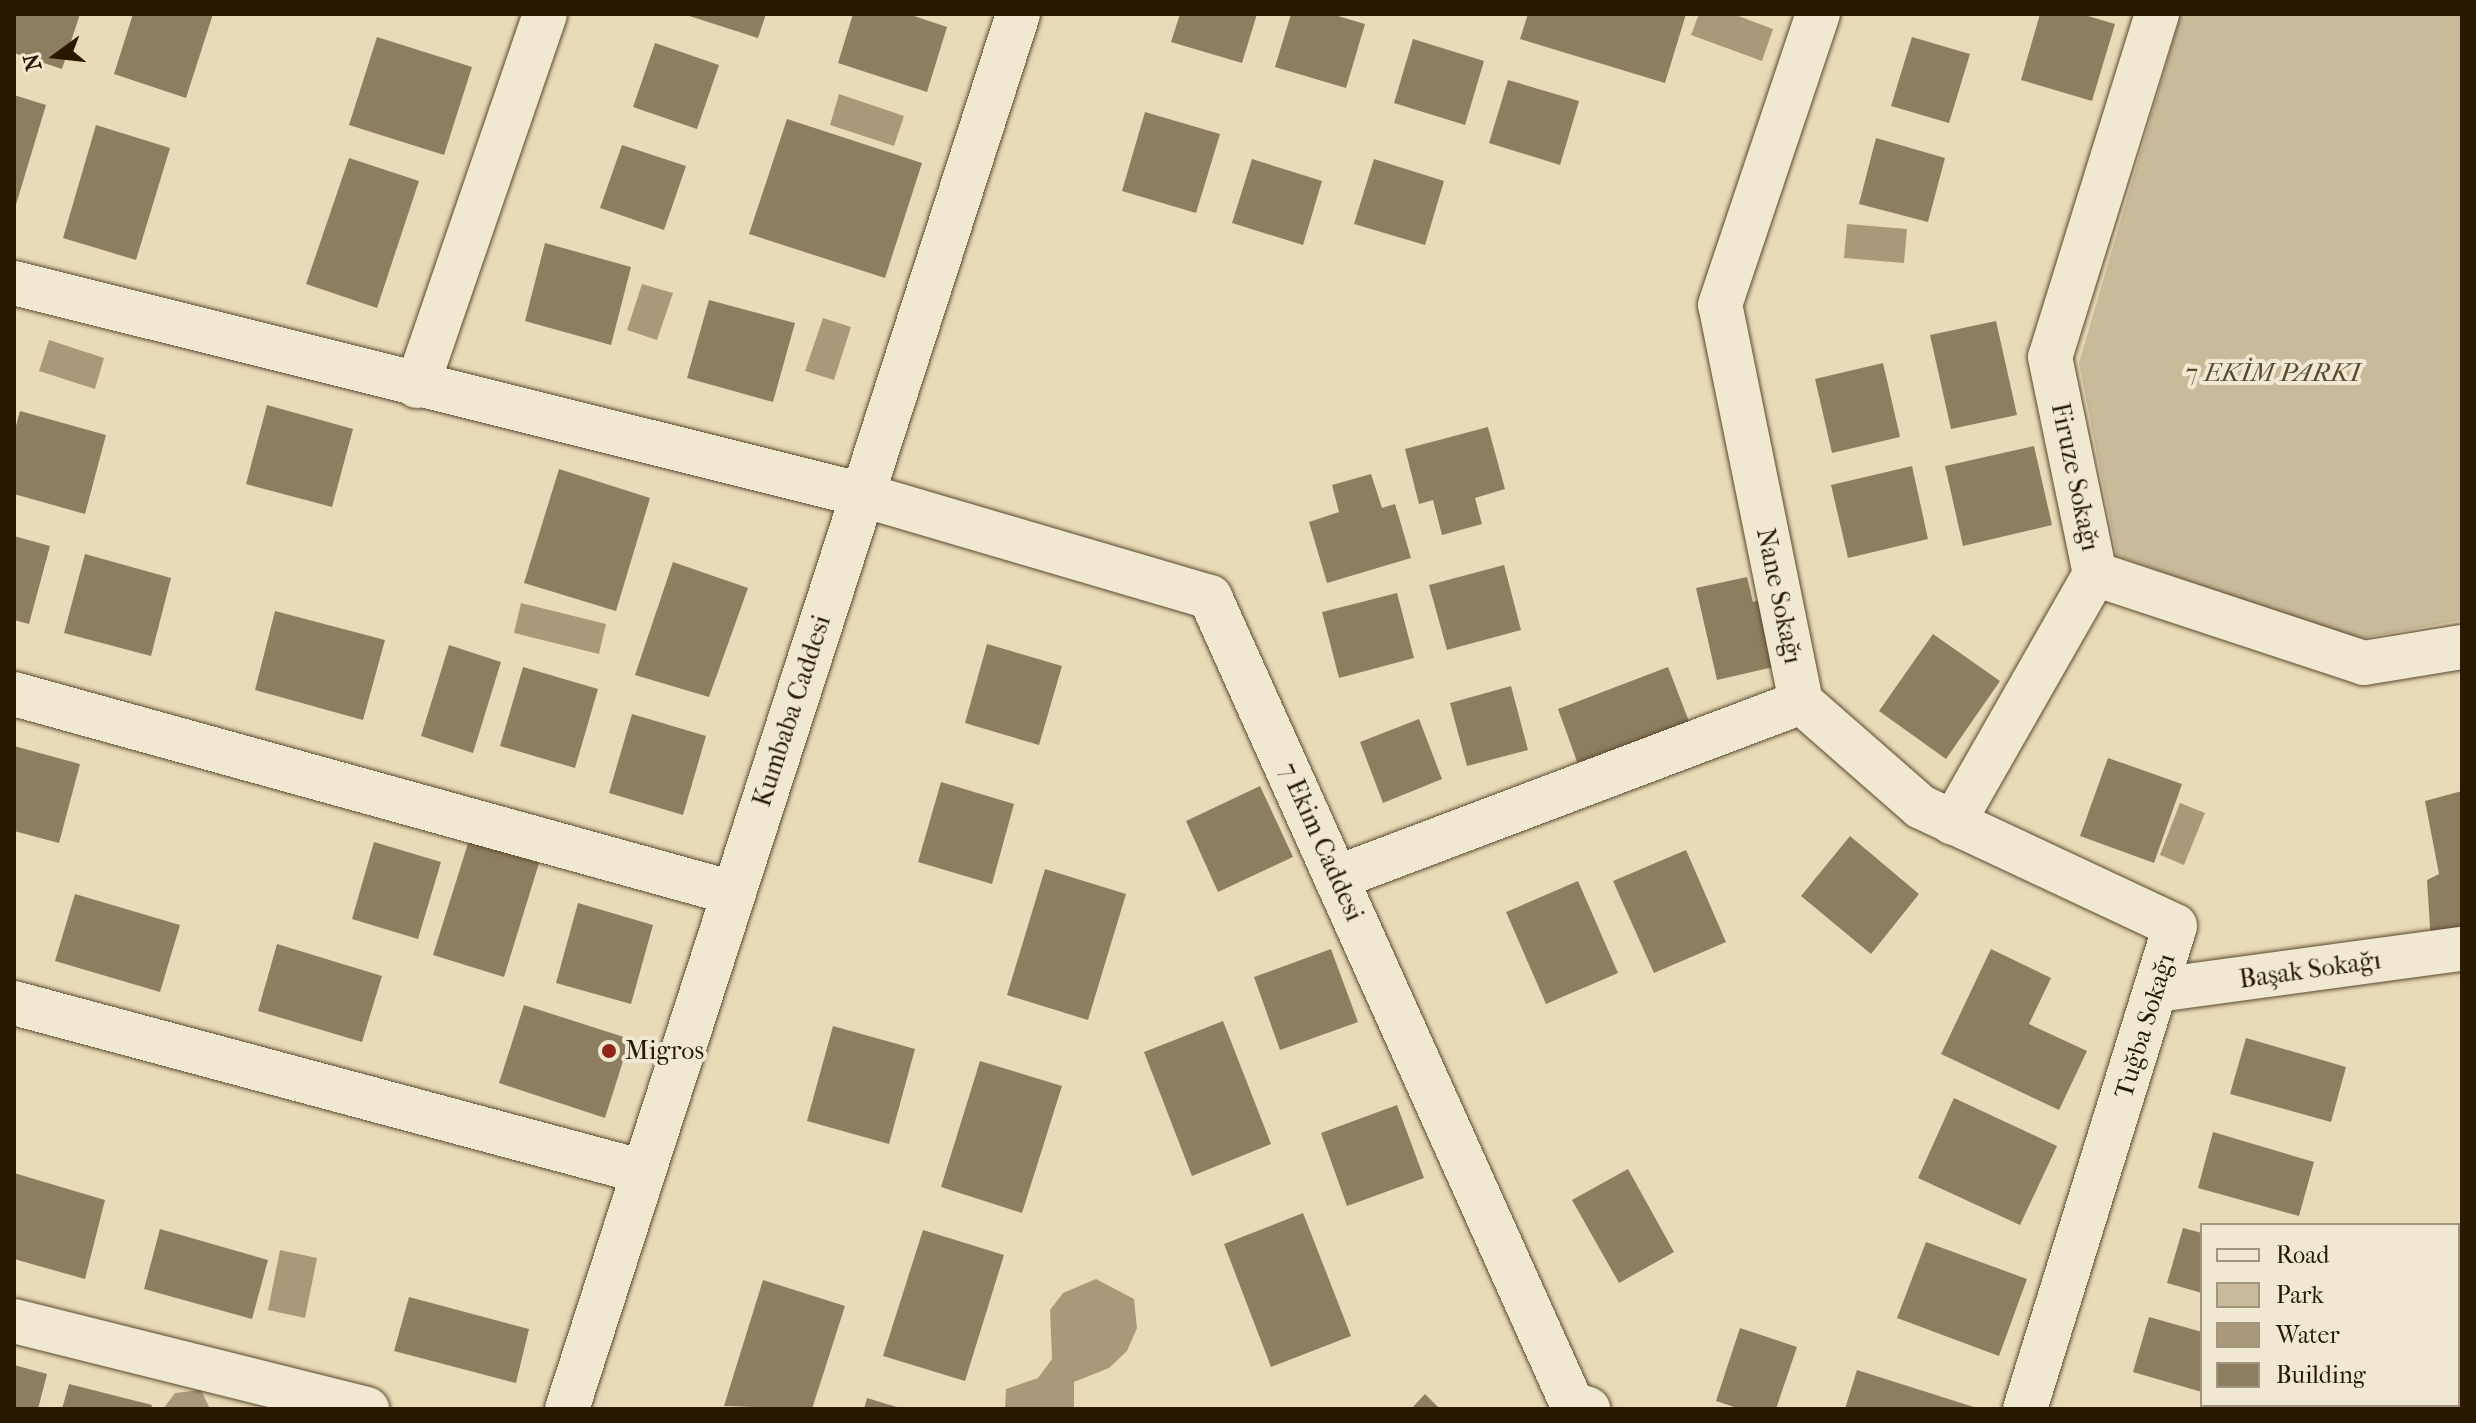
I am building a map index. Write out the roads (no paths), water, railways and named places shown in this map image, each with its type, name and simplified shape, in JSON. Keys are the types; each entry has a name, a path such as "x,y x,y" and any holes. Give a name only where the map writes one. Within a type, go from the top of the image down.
{"street":[{"path":"417,386 545,14"},
{"name":"Kumbaba Caddesi","path":"567,1409 1018,14"},
{"name":"Nane Sokağı","path":"1801,702 1720,305 1818,14"},
{"name":"Firuze Sokağı","path":"2157,14 2050,357 2095,574 2364,663 2462,647"},
{"name":"7 Ekim Caddesi","path":"14,283 863,495 1210,597 1575,1407"},
{"path":"1953,823 2095,574"},
{"path":"14,694 733,893"},
{"path":"1336,878 1801,702"},
{"name":"Tuğba Sokağı","path":"1801,702 1921,807 2175,926 2025,1409"},
{"name":"Başak Sokağı","path":"2157,990 2462,949"},
{"path":"14,1003 644,1172"},
{"path":"14,1321 367,1409"}],"water":[{"path":"1699,14 1733,14 1773,29 1762,61 1691,35"},
{"path":"839,94 904,116 894,146 830,125"},
{"path":"1847,224 1907,229 1904,263 1844,258"},
{"path":"642,284 673,293 657,340 627,330"},
{"path":"823,318 851,327 834,380 805,371"},
{"path":"49,340 104,358 95,389 39,371"},
{"path":"521,603 606,624 599,654 514,633"},
{"path":"2180,803 2205,813 2184,865 2160,855"},
{"path":"280,1250 317,1258 305,1318 268,1310"},
{"path":"1096,1279 1134,1299 1137,1328 1127,1351 1109,1368 1074,1382 1074,1409 1005,1409 1006,1389 1038,1378 1052,1359 1050,1310 1063,1293"},
{"path":"201,1390 210,1409 163,1409 175,1393"}],"place":[{"name":"Migros","path":"609,1051"}],"park label":[{"name":"7 EKİM PARKI","path":"2273,373"}]}
